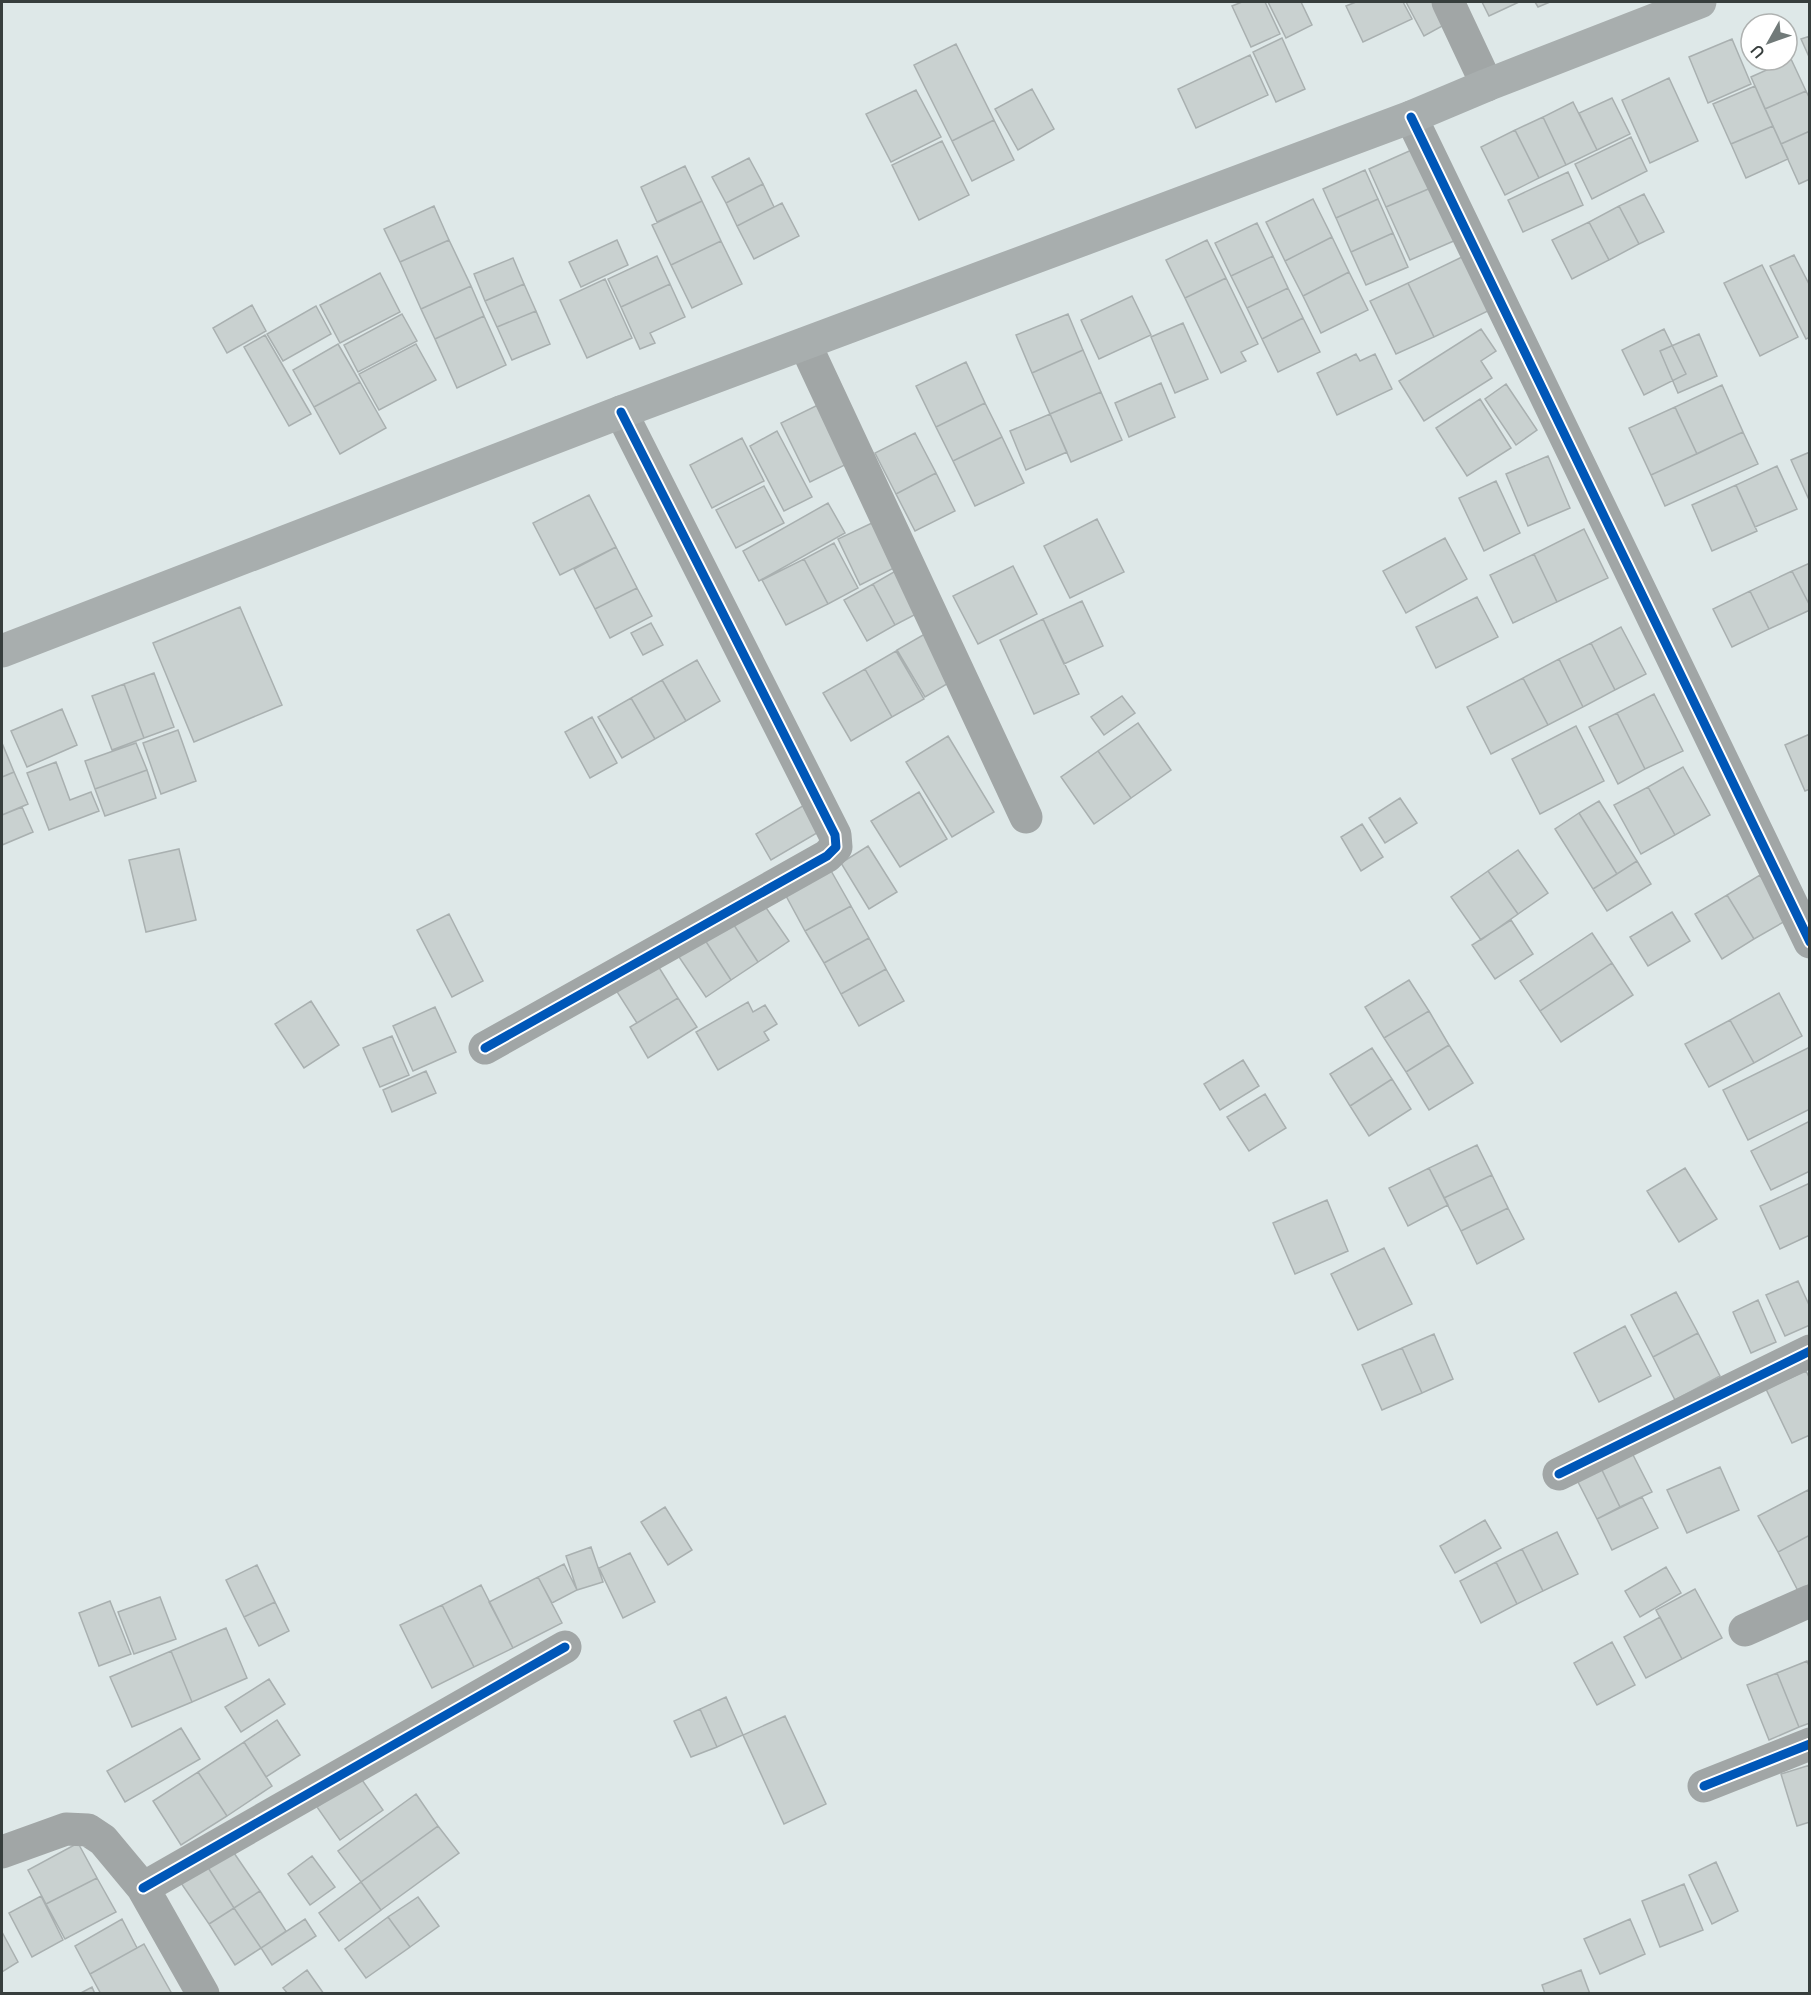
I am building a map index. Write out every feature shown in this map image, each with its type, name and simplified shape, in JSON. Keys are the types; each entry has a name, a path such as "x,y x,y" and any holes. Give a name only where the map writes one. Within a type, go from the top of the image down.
{"main road":[{"path":"2,651 621,412 1411,117 1700,2"}],"street":[{"path":"1448,2 1487,85"},
{"path":"1411,117 1809,942"},
{"path":"804,344 1026,817"},
{"path":"485,1048 827,856 836,847 835,835 621,412"},
{"path":"1559,1474 1809,1351"},
{"path":"1745,1630 1809,1601"},
{"path":"143,1888 565,1647"},
{"path":"1704,1786 1809,1744"},
{"path":"2,1852 66,1829 88,1830 103,1840 143,1888 203,1994"}],"building":[{"path":"1242,2 1265,2 1280,34 1251,47 1232,6"},
{"path":"1268,2 1301,2 1312,25 1286,38"},
{"path":"1356,2 1403,2 1412,19 1363,42 1346,6"},
{"path":"1406,2 1446,2 1455,19 1424,36"},
{"path":"1482,2 1519,2 1489,16"},
{"path":"1535,2 1550,2 1538,7"},
{"path":"1810,36 1810,59 1801,39"},
{"path":"1282,38 1305,89 1276,102 1253,52"},
{"path":"1732,39 1739,56 1739,72 1746,72 1751,84 1708,103 1689,57"},
{"path":"956,44 994,120 952,141 914,65"},
{"path":"1250,55 1268,95 1196,128 1178,89"},
{"path":"1762,72 1797,72 1806,91 1765,109 1751,77"},
{"path":"1669,78 1698,141 1650,163 1622,100"},
{"path":"1755,86 1773,126 1731,144 1713,104"},
{"path":"1032,89 1054,129 1018,150 995,109"},
{"path":"916,90 941,137 891,162 866,114"},
{"path":"1806,91 1810,99 1810,131 1781,144 1765,109"},
{"path":"1612,98 1630,134 1597,150 1579,113"},
{"path":"1573,102 1597,150 1566,165 1543,117"},
{"path":"1543,117 1566,165 1539,178 1515,130"},
{"path":"994,120 1014,160 972,181 952,141"},
{"path":"1773,126 1788,159 1746,178 1731,144"},
{"path":"1515,130 1539,178 1505,195 1481,147"},
{"path":"1810,131 1810,179 1799,184 1781,144"},
{"path":"1631,137 1647,171 1592,199 1575,164"},
{"path":"942,141 969,195 919,220 892,165"},
{"path":"1416,148 1433,187 1386,207 1369,169"},
{"path":"749,158 763,184 726,203 712,177"},
{"path":"685,166 702,201 657,222 641,187"},
{"path":"1365,170 1378,199 1336,218 1323,189"},
{"path":"1568,172 1583,205 1523,232 1508,200"},
{"path":"763,184 774,207 737,226 726,203"},
{"path":"1433,187 1456,240 1410,260 1386,207"},
{"path":"1644,194 1664,232 1639,244 1619,206"},
{"path":"1313,199 1332,237 1285,261 1266,222"},
{"path":"1378,199 1393,233 1351,252 1336,218"},
{"path":"702,201 721,241 671,265 652,225"},
{"path":"782,203 799,236 754,259 737,226"},
{"path":"434,206 449,240 400,262 384,229"},
{"path":"1619,206 1639,244 1609,260 1589,222"},
{"path":"1589,222 1609,260 1572,279 1552,240"},
{"path":"1257,223 1273,256 1231,276 1215,243"},
{"path":"1393,233 1408,267 1366,285 1351,252"},
{"path":"1332,237 1349,272 1303,296 1285,261"},
{"path":"449,240 471,286 421,309 400,262"},
{"path":"617,240 628,265 581,287 569,262"},
{"path":"1207,240 1226,278 1185,298 1166,260"},
{"path":"721,241 742,284 692,308 671,265"},
{"path":"1794,255 1810,286 1810,337 1806,339 1770,266"},
{"path":"657,256 670,284 621,307 608,279"},
{"path":"1273,256 1288,288 1247,308 1231,276"},
{"path":"1464,256 1490,310 1434,337 1408,283"},
{"path":"513,258 524,284 485,301 474,274"},
{"path":"1762,265 1798,337 1760,356 1724,283"},
{"path":"1349,272 1368,310 1321,333 1303,296"},
{"path":"380,273 400,312 340,343 320,305"},
{"path":"1226,278 1258,344 1241,352 1246,361 1221,373 1185,298"},
{"path":"605,279 632,338 587,358 560,300"},
{"path":"1408,283 1434,337 1396,354 1370,301"},
{"path":"524,284 536,311 497,327 485,301"},
{"path":"670,284 685,317 650,333 655,343 640,349 621,307"},
{"path":"471,286 484,316 435,339 421,309"},
{"path":"1288,288 1303,318 1262,339 1247,308"},
{"path":"1132,296 1151,335 1099,359 1081,320"},
{"path":"252,305 266,331 227,353 213,328"},
{"path":"316,306 331,334 283,361 267,334"},
{"path":"536,311 550,344 512,360 497,327"},
{"path":"402,314 417,341 358,372 344,345"},
{"path":"1068,314 1083,350 1032,373 1016,335"},
{"path":"484,316 506,365 457,388 435,339"},
{"path":"1303,318 1320,352 1278,372 1262,339"},
{"path":"1183,323 1208,379 1175,393 1151,337"},
{"path":"1481,329 1496,351 1481,361 1492,378 1424,421 1399,381"},
{"path":"1664,329 1686,374 1644,395 1622,350"},
{"path":"1699,334 1717,376 1678,393 1660,351"},
{"path":"265,335 311,414 289,426 244,347"},
{"path":"338,344 360,382 314,407 293,370"},
{"path":"416,344 436,380 379,410 359,374"},
{"path":"1083,350 1101,392 1050,414 1032,373"},
{"path":"1356,354 1360,361 1375,354 1392,389 1337,415 1317,373"},
{"path":"966,362 985,403 936,427 916,386"},
{"path":"360,382 386,428 340,454 314,407"},
{"path":"1161,383 1175,417 1129,437 1115,403"},
{"path":"1506,384 1537,430 1516,445 1485,399"},
{"path":"1722,385 1743,432 1697,454 1675,407"},
{"path":"1101,392 1122,440 1071,462 1050,414"},
{"path":"1480,399 1511,448 1467,476 1436,428"},
{"path":"824,402 853,461 810,482 781,423"},
{"path":"985,403 1002,437 953,461 936,427"},
{"path":"1675,407 1697,454 1651,475 1629,428"},
{"path":"1050,414 1067,452 1026,470 1010,431"},
{"path":"777,431 812,497 784,511 750,446"},
{"path":"1743,432 1758,464 1665,506 1651,475"},
{"path":"915,433 936,473 896,494 875,453"},
{"path":"1002,437 1024,483 975,506 953,461"},
{"path":"742,438 764,481 712,508 690,465"},
{"path":"1810,452 1810,502 1791,460"},
{"path":"1548,456 1570,508 1528,526 1506,474"},
{"path":"1777,466 1797,509 1755,527 1736,485"},
{"path":"936,473 955,511 915,531 896,494"},
{"path":"1496,481 1520,533 1484,551 1459,498"},
{"path":"1736,485 1757,531 1712,551 1692,505"},
{"path":"764,486 784,523 736,548 716,510"},
{"path":"589,495 616,547 560,575 533,523"},
{"path":"828,503 845,533 759,581 743,551"},
{"path":"1097,519 1124,572 1070,598 1044,546"},
{"path":"874,522 896,567 860,585 838,539"},
{"path":"1584,529 1608,578 1557,602 1534,554"},
{"path":"1445,538 1467,579 1406,613 1383,571"},
{"path":"834,543 858,588 828,604 804,559"},
{"path":"616,547 637,588 595,609 574,569"},
{"path":"1534,554 1557,602 1513,623 1490,575"},
{"path":"804,559 828,604 786,625 762,580"},
{"path":"1810,563 1810,606 1792,571"},
{"path":"1013,566 1037,614 978,644 953,596"},
{"path":"899,569 922,611 895,625 873,584"},
{"path":"1792,571 1810,610 1769,629 1750,591"},
{"path":"873,584 895,625 867,641 844,600"},
{"path":"637,588 652,616 610,638 595,609"},
{"path":"1750,591 1769,629 1732,647 1713,609"},
{"path":"1477,597 1498,637 1436,668 1416,627"},
{"path":"1082,601 1103,646 1064,664 1043,619"},
{"path":"240,607 282,705 194,742 153,643"},
{"path":"1043,619 1079,694 1034,714 1000,640"},
{"path":"651,623 663,645 643,655 631,633"},
{"path":"1621,627 1646,674 1615,690 1591,643"},
{"path":"930,631 957,678 925,697 897,650"},
{"path":"1591,643 1615,690 1583,707 1559,659"},
{"path":"896,651 924,699 892,717 865,669"},
{"path":"1559,659 1583,707 1548,725 1523,678"},
{"path":"697,660 720,701 686,721 662,680"},
{"path":"865,669 892,717 851,741 823,693"},
{"path":"154,673 174,727 144,738 124,684"},
{"path":"1523,678 1548,725 1491,754 1467,707"},
{"path":"662,680 686,721 655,739 631,698"},
{"path":"124,684 144,738 112,750 92,696"},
{"path":"1654,694 1683,751 1645,769 1617,713"},
{"path":"1122,696 1135,713 1104,735 1091,717"},
{"path":"631,698 655,739 622,758 598,717"},
{"path":"62,709 77,745 27,767 11,731"},
{"path":"1617,713 1645,769 1618,784 1589,727"},
{"path":"592,717 617,763 590,778 565,732"},
{"path":"1138,723 1171,770 1131,798 1098,751"},
{"path":"1576,726 1604,781 1540,814 1512,759"},
{"path":"178,730 196,781 161,794 143,743"},
{"path":"1810,734 1810,789 1805,791 1785,745"},
{"path":"948,736 994,812 952,837 906,762"},
{"path":"2,743 14,772 2,777"},
{"path":"136,743 147,770 95,789 85,761"},
{"path":"1098,751 1131,798 1094,824 1061,777"},
{"path":"56,762 70,800 91,792 99,811 49,830 27,773"},
{"path":"1683,767 1710,815 1675,835 1648,787"},
{"path":"147,770 156,798 105,816 95,789"},
{"path":"14,772 28,804 2,815 2,777"},
{"path":"1648,787 1675,835 1641,854 1614,805"},
{"path":"919,792 947,839 900,867 871,821"},
{"path":"1400,798 1417,823 1385,843 1369,818"},
{"path":"1599,801 1637,861 1617,874 1579,813"},
{"path":"806,804 822,830 771,860 756,834"},
{"path":"22,807 33,832 2,845 2,815"},
{"path":"1579,813 1617,874 1593,889 1555,829"},
{"path":"1362,824 1383,857 1361,871 1341,837"},
{"path":"868,846 897,892 869,909 841,863"},
{"path":"179,849 196,920 146,932 129,860"},
{"path":"1518,850 1548,893 1518,914 1488,871"},
{"path":"1637,861 1651,884 1607,911 1593,889"},
{"path":"830,869 851,906 805,931 785,894"},
{"path":"1488,871 1518,914 1481,940 1451,897"},
{"path":"1760,875 1787,920 1754,939 1727,895"},
{"path":"1727,895 1754,939 1722,959 1695,914"},
{"path":"760,899 789,941 758,962 730,919"},
{"path":"851,906 869,938 824,963 805,931"},
{"path":"1672,912 1690,941 1648,966 1630,937"},
{"path":"449,914 483,981 452,997 417,930"},
{"path":"730,919 758,962 731,980 703,937"},
{"path":"1511,920 1533,954 1495,979 1472,945"},
{"path":"1592,933 1612,963 1540,1011 1520,981"},
{"path":"703,937 731,980 706,997 677,954"},
{"path":"869,938 886,969 841,994 824,963"},
{"path":"655,961 678,998 637,1023 614,987"},
{"path":"1612,963 1633,995 1561,1042 1540,1011"},
{"path":"886,969 904,1001 859,1026 841,994"},
{"path":"1409,980 1429,1011 1384,1038 1365,1007"},
{"path":"1779,993 1802,1036 1754,1063 1730,1020"},
{"path":"678,998 697,1027 648,1058 630,1027"},
{"path":"311,1001 339,1045 304,1068 275,1024"},
{"path":"748,1002 753,1012 765,1005 777,1024 764,1032 769,1040 718,1070 696,1032"},
{"path":"435,1007 456,1052 413,1071 393,1026"},
{"path":"1429,1011 1449,1045 1406,1072 1384,1038"},
{"path":"1730,1020 1754,1063 1709,1087 1685,1044"},
{"path":"392,1036 409,1075 380,1087 363,1048"},
{"path":"1449,1045 1473,1083 1429,1110 1406,1072"},
{"path":"1810,1047 1810,1109 1748,1140 1723,1090"},
{"path":"1372,1048 1392,1079 1350,1106 1330,1074"},
{"path":"1243,1060 1259,1086 1220,1110 1204,1084"},
{"path":"426,1071 436,1093 392,1112 383,1090"},
{"path":"1392,1079 1411,1109 1369,1136 1350,1106"},
{"path":"1265,1094 1286,1128 1249,1151 1227,1117"},
{"path":"1810,1121 1810,1171 1771,1190 1751,1151"},
{"path":"1477,1145 1492,1175 1444,1198 1429,1168"},
{"path":"1429,1168 1448,1205 1408,1226 1389,1188"},
{"path":"1685,1168 1717,1219 1679,1242 1647,1191"},
{"path":"1492,1175 1508,1208 1461,1231 1444,1198"},
{"path":"1810,1183 1810,1235 1780,1249 1760,1206"},
{"path":"1327,1200 1348,1251 1295,1274 1273,1223"},
{"path":"1508,1208 1524,1239 1477,1264 1461,1231"},
{"path":"1384,1248 1412,1304 1358,1330 1331,1274"},
{"path":"1798,1281 1810,1307 1810,1325 1785,1336 1766,1295"},
{"path":"1676,1292 1698,1333 1653,1357 1631,1315"},
{"path":"1758,1300 1776,1342 1751,1353 1733,1312"},
{"path":"1625,1326 1651,1376 1599,1402 1574,1353"},
{"path":"1698,1333 1720,1376 1675,1400 1653,1357"},
{"path":"1434,1334 1453,1379 1422,1393 1402,1348"},
{"path":"1402,1348 1422,1393 1382,1410 1362,1365"},
{"path":"1806,1371 1810,1379 1810,1435 1792,1443 1766,1389"},
{"path":"1630,1449 1652,1492 1620,1507 1599,1464"},
{"path":"1599,1464 1620,1507 1597,1519 1575,1476"},
{"path":"1720,1467 1739,1510 1687,1533 1667,1490"},
{"path":"1808,1490 1810,1494 1810,1535 1778,1552 1758,1516"},
{"path":"1642,1497 1658,1528 1612,1550 1597,1519"},
{"path":"665,1507 692,1550 668,1565 641,1522"},
{"path":"1485,1520 1501,1548 1455,1573 1440,1546"},
{"path":"1557,1532 1578,1574 1543,1591 1522,1549"},
{"path":"1810,1535 1810,1584 1798,1591 1778,1552"},
{"path":"591,1547 603,1582 577,1590 566,1556"},
{"path":"1522,1549 1543,1591 1517,1604 1496,1562"},
{"path":"630,1553 655,1602 623,1618 599,1568"},
{"path":"1496,1562 1517,1604 1481,1623 1460,1581"},
{"path":"564,1564 577,1590 552,1603 538,1577"},
{"path":"257,1565 275,1602 244,1617 226,1580"},
{"path":"1666,1567 1681,1593 1640,1617 1625,1591"},
{"path":"538,1577 562,1623 513,1648 489,1602"},
{"path":"481,1585 513,1648 474,1667 442,1605"},
{"path":"1695,1589 1722,1638 1682,1659 1656,1610"},
{"path":"160,1597 176,1639 134,1654 118,1612"},
{"path":"110,1601 131,1654 99,1666 79,1613"},
{"path":"275,1602 289,1631 259,1646 244,1617"},
{"path":"442,1605 474,1667 432,1688 400,1625"},
{"path":"1660,1617 1682,1659 1646,1678 1624,1637"},
{"path":"226,1628 247,1678 192,1702 171,1651"},
{"path":"1612,1642 1635,1685 1597,1705 1574,1663"},
{"path":"171,1651 192,1702 132,1727 110,1677"},
{"path":"1807,1661 1810,1668 1810,1723 1799,1727 1777,1673"},
{"path":"1777,1673 1799,1727 1769,1740 1747,1685"},
{"path":"269,1679 285,1704 241,1732 225,1707"},
{"path":"726,1697 743,1735 717,1747 700,1709"},
{"path":"700,1709 717,1747 691,1757 674,1721"},
{"path":"785,1716 826,1804 784,1824 743,1735"},
{"path":"277,1720 300,1755 266,1777 244,1742"},
{"path":"181,1728 200,1759 125,1802 107,1771"},
{"path":"244,1742 272,1786 227,1816 198,1772"},
{"path":"1810,1765 1810,1822 1797,1826 1781,1774"},
{"path":"198,1772 227,1816 181,1845 153,1801"},
{"path":"360,1777 383,1810 340,1840 317,1807"},
{"path":"416,1794 438,1826 361,1882 338,1851"},
{"path":"438,1826 459,1853 381,1910 361,1882"},
{"path":"78,1843 97,1878 46,1904 28,1870"},
{"path":"232,1850 260,1891 234,1908 207,1866"},
{"path":"312,1856 335,1887 310,1905 288,1874"},
{"path":"1716,1862 1738,1911 1712,1924 1689,1875"},
{"path":"207,1866 234,1908 209,1924 181,1883"},
{"path":"97,1878 116,1912 65,1939 46,1904"},
{"path":"361,1882 381,1910 339,1941 319,1913"},
{"path":"1684,1884 1703,1930 1660,1947 1642,1901"},
{"path":"260,1891 286,1931 261,1948 234,1908"},
{"path":"41,1896 63,1940 32,1957 9,1913"},
{"path":"418,1897 439,1926 410,1947 388,1917"},
{"path":"234,1908 261,1948 235,1965 209,1924"},
{"path":"388,1917 410,1947 366,1978 345,1949"},
{"path":"122,1919 137,1948 90,1974 75,1946"},
{"path":"305,1919 316,1936 272,1965 261,1948"},
{"path":"1630,1919 1645,1954 1600,1974 1584,1939"},
{"path":"2,1932 18,1962 2,1972"},
{"path":"144,1944 172,1994 101,1994 90,1974"},
{"path":"307,1970 324,1994 288,1994 283,1988"},
{"path":"1581,1970 1590,1994 1545,1994 1542,1985"},
{"path":"92,1987 95,1994 79,1994"}],"cycle path":[{"path":"1411,117 1810,942"},
{"path":"485,1048 827,856 836,847 835,835 621,412"},
{"path":"1559,1474 1810,1351"},
{"path":"143,1888 565,1647"},
{"path":"1704,1786 1810,1744"}]}
